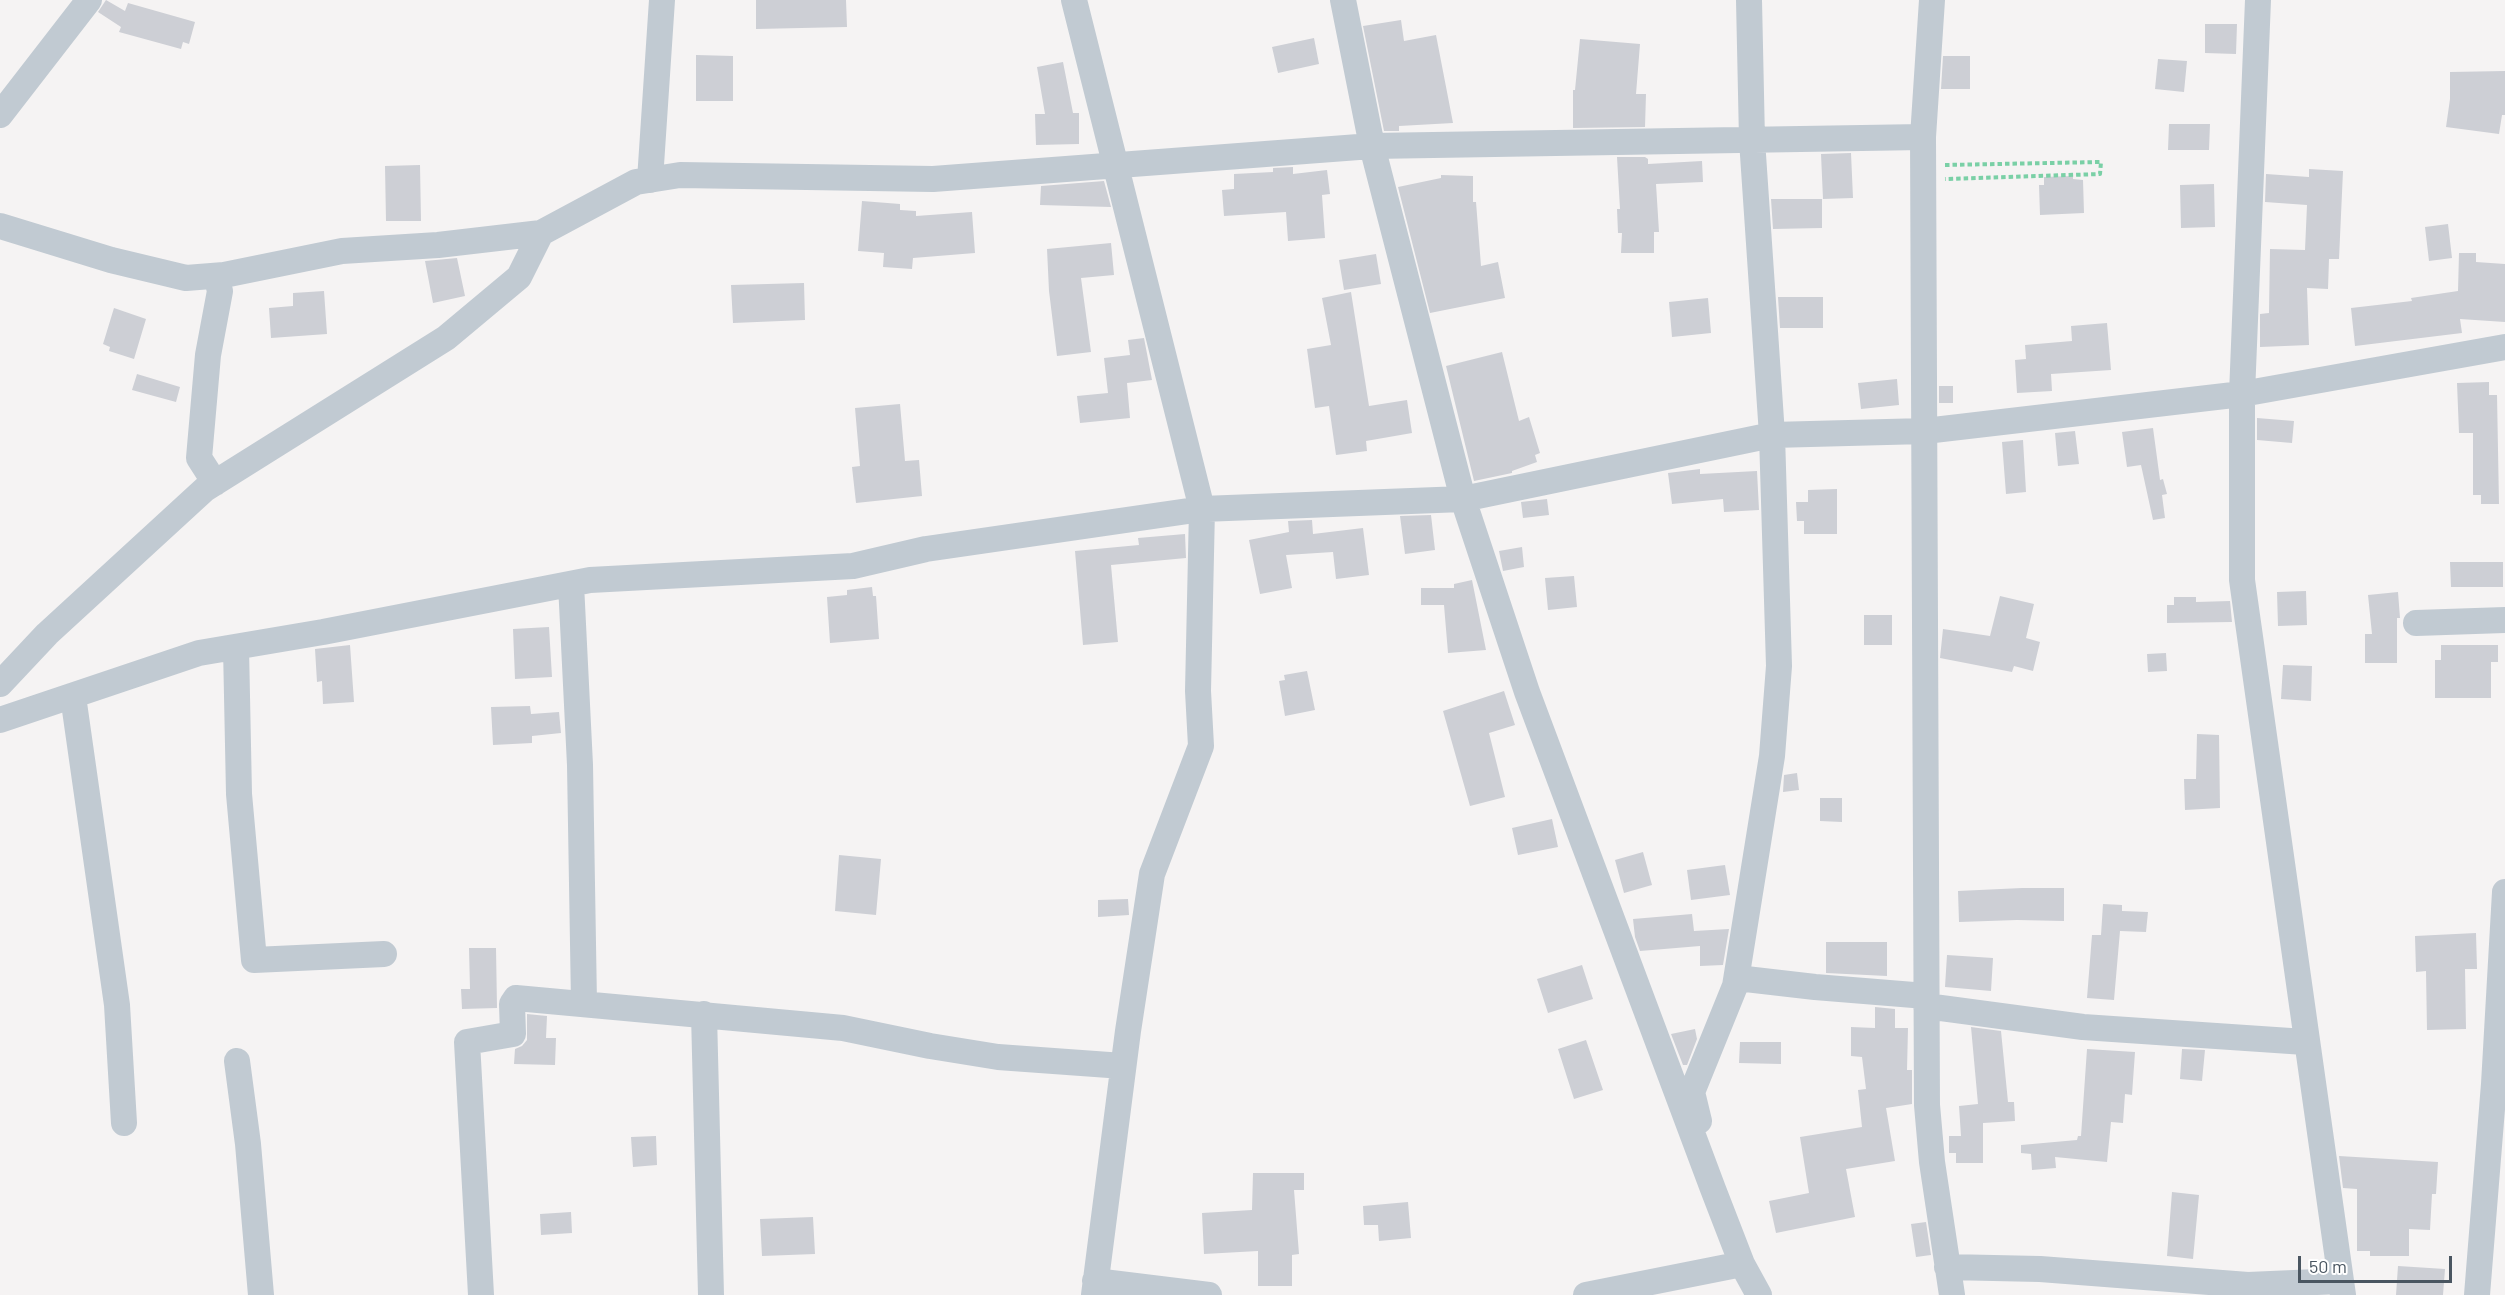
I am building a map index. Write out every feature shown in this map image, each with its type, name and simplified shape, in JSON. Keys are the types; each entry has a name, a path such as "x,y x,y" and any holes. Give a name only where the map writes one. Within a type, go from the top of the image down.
{"street":[{"path":"0,115 89,0"},
{"path":"650,180 662,0"},
{"path":"1074,0 1202,509 1198,692 1201,746 1152,874 1095,1288 1209,1295"},
{"path":"1343,0 1372,146 1462,499 1527,692 1713,1189 1742,1264 1759,1295"},
{"path":"1713,1189 1692,1092 1737,978 1772,756 1779,666 1772,435 1752,140 1749,0"},
{"path":"1932,0 1923,137 1926,1105 1952,1295"},
{"path":"1947,1267 2040,1269 2248,1285 2342,1288 2305,1042 2242,580 2242,394 2258,0"},
{"path":"0,226 111,260 186,279 216,276 342,251 438,245 541,233 636,182 680,175 933,179 1372,146 1923,137"},
{"path":"0,684 47,634 205,489 446,338 519,277 541,233"},
{"path":"215,483 199,458 208,356 220,291 216,276"},
{"path":"0,720 199,653 590,580 853,566 927,549 1202,509 1462,499 1772,435 1925,431 2242,394 2505,347"},
{"path":"571,584 580,765 584,1003"},
{"path":"2416,622 2505,620"},
{"path":"236,647 239,794 254,960 384,954"},
{"path":"73,696 117,1005 124,1123"},
{"path":"2477,1295 2494,1084 2505,892"},
{"path":"1737,978 1926,1001 2083,1028 2305,1042"},
{"path":"481,1295 467,1042 513,1034 512,1004 516,998 843,1028 998,1057 1124,1066"},
{"path":"704,1014 711,1295"},
{"path":"237,1061 248,1144 261,1295"},
{"path":"1586,1295 1742,1264"}],"path":[{"path":"2101,162 2100,174 1924,173 2101,162"}],"building":[{"path":"106,0 125,11 128,3 195,22 189,44 183,42 181,49 119,32 121,27 98,12"},
{"path":"756,0 846,0 847,27 756,29"},
{"path":"1401,20 1404,41 1436,35 1453,123 1399,126 1399,131 1384,131 1363,26"},
{"path":"2205,24 2237,24 2236,54 2205,53"},
{"path":"1314,38 1319,64 1278,73 1272,47"},
{"path":"1580,39 1640,44 1636,94 1646,94 1645,127 1573,128 1573,90 1575,90"},
{"path":"696,55 733,56 733,101 696,101"},
{"path":"1943,56 1970,56 1970,89 1941,89"},
{"path":"2158,59 2187,61 2184,92 2155,89"},
{"path":"1063,62 1073,113 1079,113 1079,144 1036,145 1035,114 1045,114 1037,67"},
{"path":"2505,71 2505,115 2502,115 2499,134 2446,127 2450,99 2450,72"},
{"path":"2169,124 2210,124 2209,150 2168,150"},
{"path":"1851,153 1853,198 1823,199 1821,154"},
{"path":"1617,157 1645,157 1648,159 1648,164 1702,161 1703,182 1656,184 1659,232 1654,232 1654,253 1621,253 1622,233 1618,233 1617,209 1620,209"},
{"path":"420,165 421,221 386,221 385,166"},
{"path":"1293,167 1293,174 1327,170 1330,194 1322,195 1325,238 1288,241 1286,212 1224,216 1222,190 1234,189 1234,174 1273,172 1273,168"},
{"path":"2309,169 2343,171 2339,259 2329,259 2328,289 2307,288 2309,345 2260,347 2260,314 2269,313 2270,249 2305,250 2307,205 2265,202 2266,174 2309,177"},
{"path":"1441,175 1473,176 1473,202 1476,202 1481,266 1498,262 1505,298 1430,313 1398,187 1441,178"},
{"path":"2073,176 2073,179 2083,180 2084,213 2040,215 2039,185 2044,185 2044,177"},
{"path":"1104,181 1111,207 1040,205 1041,186"},
{"path":"2214,184 2215,227 2181,228 2180,185"},
{"path":"1771,199 1822,199 1822,228 1773,229"},
{"path":"862,201 900,204 900,210 916,211 916,216 972,212 975,253 913,258 912,269 883,267 884,253 858,251"},
{"path":"2448,224 2452,258 2429,261 2425,227"},
{"path":"1111,243 1114,275 1081,278 1091,352 1057,356 1049,291 1047,249"},
{"path":"2459,253 2476,253 2476,262 2505,264 2505,322 2460,319 2462,333 2355,346 2351,308 2412,301 2411,298 2458,291"},
{"path":"1376,254 1381,284 1344,290 1339,260"},
{"path":"457,258 465,296 433,303 425,261"},
{"path":"804,283 805,320 733,323 731,285"},
{"path":"324,291 327,334 271,338 269,308 293,306 293,293"},
{"path":"1351,292 1369,406 1407,400 1412,433 1366,441 1367,451 1336,455 1329,406 1315,408 1307,349 1331,345 1322,298"},
{"path":"1778,297 1823,297 1823,328 1780,328"},
{"path":"1708,298 1711,333 1672,337 1669,302"},
{"path":"114,308 146,319 134,359 109,351 110,347 103,344"},
{"path":"2107,323 2111,370 2051,374 2052,391 2017,393 2015,360 2026,359 2025,345 2072,341 2071,326"},
{"path":"1144,338 1152,380 1127,383 1130,418 1080,423 1077,396 1108,393 1104,358 1130,355 1128,340"},
{"path":"1502,352 1519,421 1529,417 1540,453 1535,455 1537,462 1512,471 1512,473 1474,481 1446,366"},
{"path":"137,374 180,387 176,402 132,390"},
{"path":"1897,379 1899,405 1861,409 1858,383"},
{"path":"2489,382 2489,395 2497,395 2499,504 2481,504 2481,495 2473,495 2473,433 2459,433 2457,383"},
{"path":"1939,386 1953,386 1953,403 1939,403"},
{"path":"900,404 905,461 919,460 922,496 856,503 852,467 860,466 855,408"},
{"path":"2257,418 2294,421 2292,443 2257,440"},
{"path":"2153,428 2160,480 2163,479 2167,494 2162,495 2165,518 2153,520 2141,465 2127,467 2122,432"},
{"path":"2075,431 2079,464 2058,466 2055,433"},
{"path":"2023,440 2026,492 2006,494 2002,442"},
{"path":"1700,469 1700,474 1757,471 1759,510 1724,512 1723,499 1672,504 1668,473"},
{"path":"1837,489 1837,534 1804,534 1804,521 1797,521 1796,502 1808,502 1808,490"},
{"path":"1547,499 1549,515 1523,518 1521,502"},
{"path":"1431,515 1435,550 1405,554 1400,516"},
{"path":"1312,520 1313,534 1363,528 1369,575 1336,579 1333,552 1286,555 1292,588 1260,594 1249,540 1289,532 1288,521"},
{"path":"1185,534 1186,558 1111,565 1118,642 1083,645 1075,551 1139,545 1138,538"},
{"path":"1522,547 1524,567 1503,571 1499,551"},
{"path":"2450,562 2503,562 2503,587 2451,587"},
{"path":"1574,576 1577,607 1548,610 1545,578"},
{"path":"1472,580 1486,650 1448,653 1444,605 1421,605 1421,588 1454,588 1454,584"},
{"path":"872,587 873,596 876,596 879,639 830,643 827,597 847,595 847,590"},
{"path":"2306,591 2307,625 2278,626 2277,592"},
{"path":"2398,592 2400,618 2397,618 2397,663 2365,663 2365,634 2372,634 2368,595"},
{"path":"2000,596 2034,604 2026,638 2040,642 2033,671 2014,666 2012,672 1940,658 1943,629 1990,636"},
{"path":"2174,597 2196,597 2196,602 2230,601 2232,622 2167,623 2167,605 2174,605"},
{"path":"1864,615 1892,615 1892,645 1864,645"},
{"path":"549,627 552,677 515,679 513,629"},
{"path":"350,645 354,702 323,704 322,681 317,682 315,649"},
{"path":"2441,645 2498,645 2498,662 2491,662 2491,698 2435,698 2435,660 2441,660"},
{"path":"2166,653 2167,671 2148,672 2147,654"},
{"path":"2283,665 2312,666 2311,701 2281,699"},
{"path":"1307,671 1315,710 1285,716 1279,681 1285,680 1284,675"},
{"path":"1504,691 1515,725 1489,733 1505,797 1470,806 1443,711"},
{"path":"530,706 531,714 559,712 561,733 532,736 532,743 493,745 491,707"},
{"path":"2197,734 2219,735 2220,808 2185,810 2184,779 2196,779"},
{"path":"1797,773 1799,790 1783,792 1784,775"},
{"path":"1820,798 1842,798 1842,822 1820,821"},
{"path":"1552,819 1558,847 1518,855 1512,828"},
{"path":"1643,852 1652,885 1624,893 1615,860"},
{"path":"839,855 881,859 876,915 835,911"},
{"path":"1725,865 1730,895 1691,900 1687,870"},
{"path":"2064,888 2064,921 1959,922 1958,891"},
{"path":"1128,899 1129,915 1098,917 1098,900"},
{"path":"2103,904 2122,905 2122,911 2148,912 2146,932 2120,931 2114,1000 2087,998 2092,935 2101,935"},
{"path":"1692,914 1694,931 1729,929 1723,965 1700,966 1700,946 1640,951 1635,937 1633,919"},
{"path":"2476,933 2477,969 2465,969 2466,1029 2427,1030 2426,971 2416,972 2415,936"},
{"path":"1826,942 1887,942 1887,976 1826,973"},
{"path":"469,948 496,948 497,1008 462,1009 461,989 470,989"},
{"path":"1947,955 1993,958 1991,991 1945,987"},
{"path":"1582,965 1593,999 1548,1013 1537,979"},
{"path":"1875,1007 1895,1009 1895,1028 1908,1028 1907,1070 1912,1070 1912,1104 1886,1108 1895,1161 1846,1169 1855,1217 1776,1233 1769,1201 1809,1193 1800,1137 1862,1127 1858,1090 1866,1089 1862,1057 1851,1056 1851,1027 1875,1028"},
{"path":"527,1014 547,1016 546,1038 556,1038 555,1065 514,1064 515,1049 527,1040"},
{"path":"1971,1027 2001,1031 2008,1102 2014,1102 2015,1121 1983,1123 1983,1163 1956,1163 1956,1153 1949,1153 1949,1136 1961,1136 1959,1106 1978,1104"},
{"path":"1695,1029 1697,1039 1687,1065 1683,1065 1671,1034"},
{"path":"1586,1040 1603,1090 1574,1099 1558,1049"},
{"path":"1740,1042 1781,1042 1781,1064 1739,1063"},
{"path":"2087,1049 2135,1052 2132,1095 2125,1094 2123,1123 2111,1122 2107,1162 2055,1157 2056,1168 2032,1170 2031,1154 2021,1153 2021,1145 2077,1140 2078,1136 2081,1136"},
{"path":"2182,1049 2205,1050 2202,1081 2180,1079"},
{"path":"656,1136 657,1165 633,1167 631,1137"},
{"path":"2339,1156 2438,1162 2436,1194 2432,1194 2430,1230 2409,1229 2409,1256 2370,1256 2370,1251 2357,1251 2357,1189 2343,1188"},
{"path":"1253,1173 1304,1173 1304,1190 1294,1190 1299,1254 1292,1255 1292,1286 1258,1286 1258,1251 1204,1254 1202,1213 1252,1210"},
{"path":"2172,1192 2199,1195 2193,1259 2167,1256"},
{"path":"1408,1202 1411,1238 1379,1241 1378,1225 1364,1225 1363,1206"},
{"path":"571,1212 572,1233 541,1235 540,1214"},
{"path":"813,1217 815,1254 762,1256 760,1219"},
{"path":"1926,1222 1931,1255 1916,1257 1911,1224"},
{"path":"2398,1266 2445,1269 2443,1295 2396,1295"}]}
